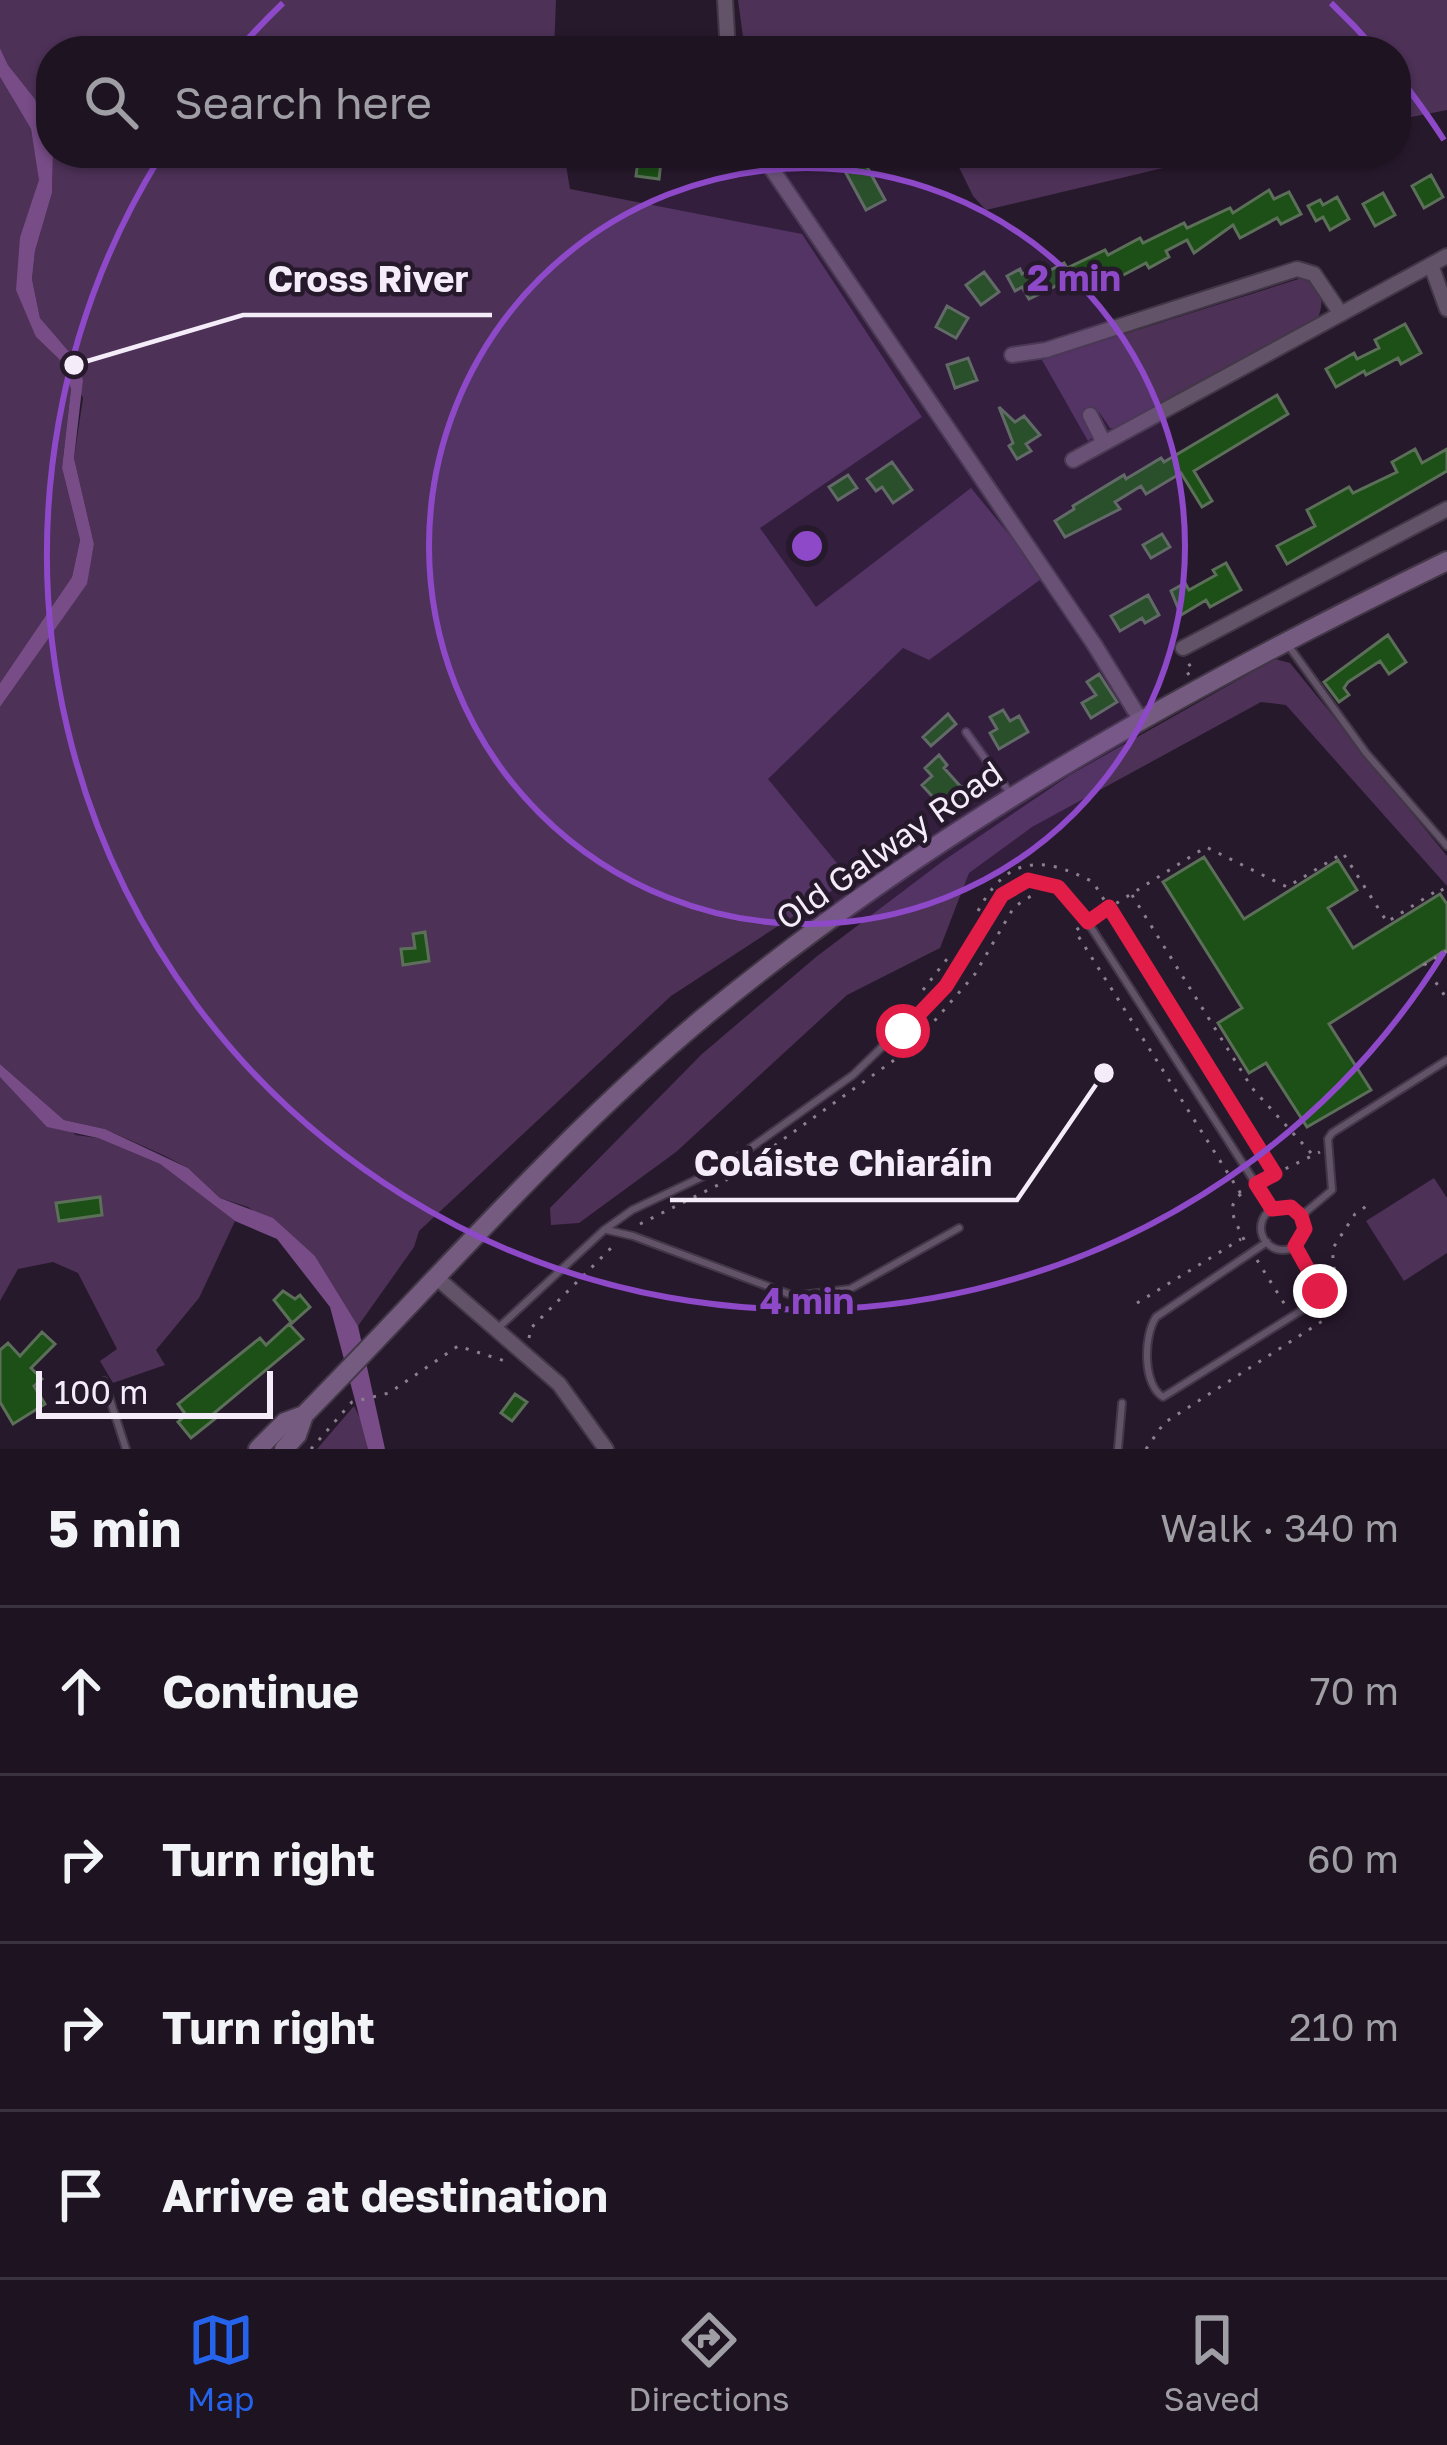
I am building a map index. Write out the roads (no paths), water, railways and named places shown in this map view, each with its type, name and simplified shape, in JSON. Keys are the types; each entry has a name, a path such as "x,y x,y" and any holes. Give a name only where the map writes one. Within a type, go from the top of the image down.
{"main road":[{"name":"Old Galway Road","path":"304,1415 602,1110 705,1017 885,880 1140,719 1447,561"},
{"path":"258,1449 285,1422 304,1415"},
{"path":"284,1449 298,1435 304,1415"}],"street":[{"path":"725,0 727,36"},
{"path":"771,168 1140,719"},
{"path":"1073,460 1447,256"},
{"path":"1431,265 1447,309"},
{"path":"1012,355 1046,350 1297,269 1313,274 1341,314"},
{"path":"1090,415 1104,443"},
{"path":"1183,648 1447,509"},
{"path":"437,1278 559,1384 606,1449"}],"lane":[{"path":"1286,642 1366,753 1447,846"},
{"path":"966,732 1012,796"},
{"path":"497,1329 632,1210 725,1166 854,1075 946,986 1002,895 1028,880 1058,887 1088,922 1272,1209"},
{"path":"1301,1216 1332,1190 1328,1150 1332,1132 1447,1060"},
{"path":"1291,1207 1301,1216 1305,1229 1295,1246 1282,1250 1267,1242 1261,1226 1272,1209 1291,1207"},
{"path":"604,1230 794,1296 850,1289 959,1228"},
{"path":"1267,1242 1150,1325 1150,1385 1156,1394 1163,1397 1318,1300 1320,1291 1295,1246"},
{"path":"104,1381 126,1449"},
{"path":"1118,1449 1122,1403"}],"place":[{"name":"Cross River","path":"74,365"},
{"name":"Coláiste Chiaráin","path":"1104,1073"}]}
